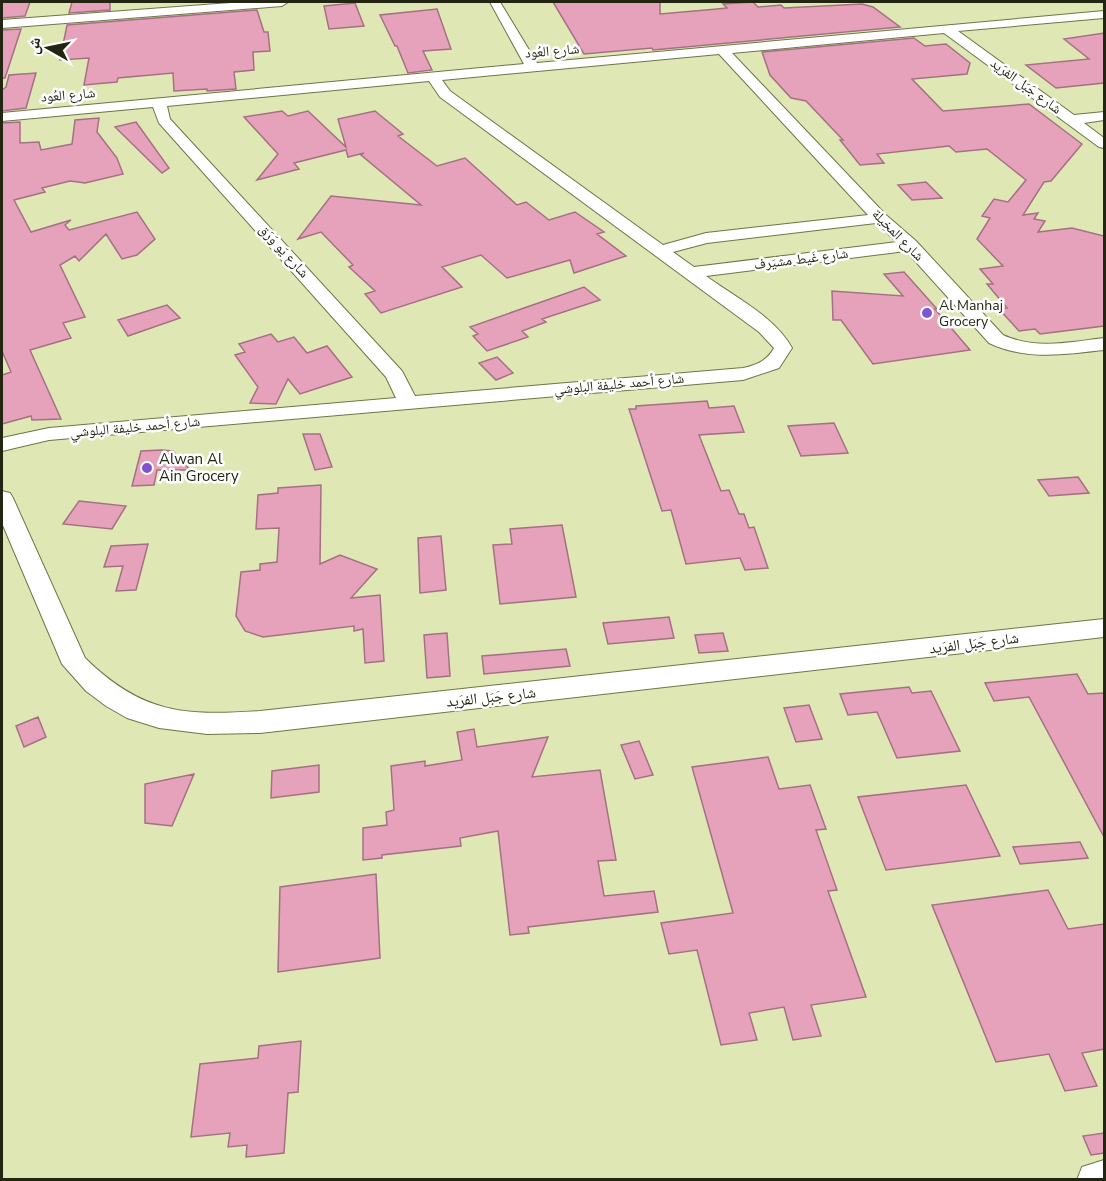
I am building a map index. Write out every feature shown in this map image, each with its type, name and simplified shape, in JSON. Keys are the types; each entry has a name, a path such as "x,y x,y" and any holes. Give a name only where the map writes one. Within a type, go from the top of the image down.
{"street":[{"path":"2,24 282,2"},
{"path":"495,2 533,68"},
{"name":"شارع العُود","path":"2,117 1104,14"},
{"name":"شارع جَبَل الفرَيد","path":"947,28 1104,144"},
{"name":"شارع المخِيلة","path":"723,50 880,218 910,245 991,334 1004,344 1035,350 1104,344"},
{"name":"شارع أحمد خليفة البلوشي","path":"2,445 18,439 49,434 743,374 767,368 779,360 783,348 778,339 662,250 448,96 439,88 433,77"},
{"name":"شارع يَو وَرَق","path":"160,102 164,120 395,375 408,402"},
{"path":"1072,120 1104,116"},
{"path":"662,250 706,238 880,218"},
{"name":"شارع غَيط مشيَرف","path":"691,273 910,245"},
{"name":"شارع جَبَل الفرَيد","path":"4,514 75,664 93,684 117,702 148,715 183,723 221,725 260,722 1104,628"},
{"path":"1095,1179 1104,1178"}],"building":[{"path":"2,2 30,2 25,16 2,18"},
{"path":"72,2 110,2 110,10 69,13"},
{"path":"553,2 660,2 660,14 727,8 723,4 753,2 758,7 781,5 784,8 862,4 873,7 900,27 653,50 652,48 584,54"},
{"path":"355,3 364,26 329,29 324,6"},
{"path":"437,9 451,49 423,51 432,70 408,73 397,46 380,15"},
{"path":"257,10 264,32 268,32 270,51 253,52 254,70 234,72 236,89 174,91 173,73 118,78 117,82 84,85 89,58 60,60 67,25"},
{"path":"21,29 5,78 2,78 2,30"},
{"path":"1104,33 1104,83 1056,88 1026,65 1089,59 1064,39"},
{"path":"914,38 925,46 946,44 970,63 967,74 912,79 943,111 1029,104 1082,144 1051,181 1044,182 1023,215 1038,213 1034,219 1045,221 1038,232 1072,228 1104,236 1104,326 1040,334 1035,329 1019,331 999,309 1007,308 987,284 993,284 980,269 1003,266 977,239 990,218 982,216 994,199 1008,202 1026,180 987,149 956,152 949,146 877,154 884,163 860,165 840,140 843,140 806,101 791,98 770,75 762,52"},
{"path":"36,73 26,108 2,111 2,90 6,87 9,75"},
{"path":"282,111 288,116 308,111 346,147 338,119 375,111 403,134 398,136 437,166 465,158 517,205 526,202 549,220 575,212 604,232 597,234 626,256 574,273 570,260 507,278 481,255 442,267 462,287 381,313 365,294 375,291 349,267 353,265 321,232 298,239 331,196 421,205 361,155 364,153 348,157 346,150 294,163 299,169 257,180 278,154 244,117"},
{"path":"99,118 97,132 117,158 123,174 85,183 70,181 42,188 45,192 14,200 31,232 71,220 65,225 69,230 137,212 155,239 137,255 122,259 106,234 79,261 75,256 60,265 85,317 63,323 71,338 30,350 61,419 32,420 31,416 2,424 2,375 11,372 2,351 2,123 20,122 20,143 39,142 41,150 72,144 75,120"},
{"path":"136,122 169,168 162,173 115,127"},
{"path":"926,182 942,198 912,200 898,185"},
{"path":"904,272 970,350 873,364 841,320 833,320 832,291 903,296 884,274"},
{"path":"584,287 600,300 542,319 546,322 522,331 528,337 487,351 473,336 478,334 470,327"},
{"path":"167,305 180,318 128,336 118,320"},
{"path":"271,334 278,342 294,337 307,353 327,346 352,377 300,394 288,379 276,404 250,403 258,387 235,355 245,352 239,344"},
{"path":"497,357 513,373 496,380 479,363"},
{"path":"707,401 709,408 734,406 744,432 699,435 721,491 729,490 739,514 744,514 749,528 754,527 768,568 745,570 740,558 686,564 671,510 662,511 629,409 636,409 636,406"},
{"path":"834,423 848,453 801,456 788,426"},
{"path":"303,434 320,434 332,467 315,470"},
{"name":"Alwan Al Ain Grocery","path":"141,451 173,451 190,470 157,470 154,485 132,486"},
{"path":"1078,477 1089,493 1049,496 1038,480"},
{"path":"321,485 320,564 340,555 377,569 351,598 380,595 384,661 365,663 363,629 354,631 354,626 263,637 245,631 236,616 241,572 260,570 260,564 277,562 279,528 256,529 258,495 278,493 278,488"},
{"path":"79,501 126,506 112,529 63,524"},
{"path":"562,525 576,597 500,604 493,545 512,544 510,529"},
{"path":"441,536 446,590 420,593 418,538"},
{"path":"148,544 136,590 116,591 123,566 104,567 111,546"},
{"path":"669,617 674,638 608,644 603,623"},
{"path":"447,633 450,676 427,678 424,635"},
{"path":"723,633 728,651 699,653 695,635"},
{"path":"566,649 570,666 484,674 482,656"},
{"path":"1077,674 1088,694 1104,693 1104,837 1029,697 994,701 985,683"},
{"path":"909,687 912,693 931,691 960,751 897,758 877,712 848,715 840,694"},
{"path":"809,705 822,739 796,742 784,708"},
{"path":"38,717 46,737 24,747 16,726"},
{"path":"474,729 477,747 548,737 532,777 600,770 616,860 598,861 604,896 654,891 658,912 528,927 529,933 510,935 498,831 460,838 461,846 382,855 382,858 363,860 363,828 387,825 386,812 394,810 391,766 425,761 425,766 462,760 457,732"},
{"path":"639,741 653,775 635,779 621,745"},
{"path":"768,757 779,789 810,785 826,829 816,830 837,890 828,891 866,997 811,1005 821,1036 793,1040 784,1007 749,1013 757,1040 721,1045 697,950 669,954 661,923 733,913 692,767"},
{"path":"319,765 319,792 271,798 272,771"},
{"path":"194,774 172,826 145,823 145,784"},
{"path":"966,785 1000,856 886,870 858,797"},
{"path":"1080,842 1088,858 1020,864 1013,847"},
{"path":"376,874 380,958 278,972 280,887"},
{"path":"1048,890 1068,929 1104,924 1104,1049 1082,1053 1097,1086 1065,1091 1049,1054 996,1062 932,905"},
{"path":"301,1041 298,1092 288,1093 284,1153 246,1157 247,1145 228,1147 230,1133 191,1137 200,1064 258,1058 259,1046"},
{"path":"1104,1133 1104,1153 1091,1155 1083,1136"}],"place":[{"name":"Al Manhaj Grocery","path":"927,313"},
{"name":"Alwan Al Ain Grocery","path":"147,468"}]}
